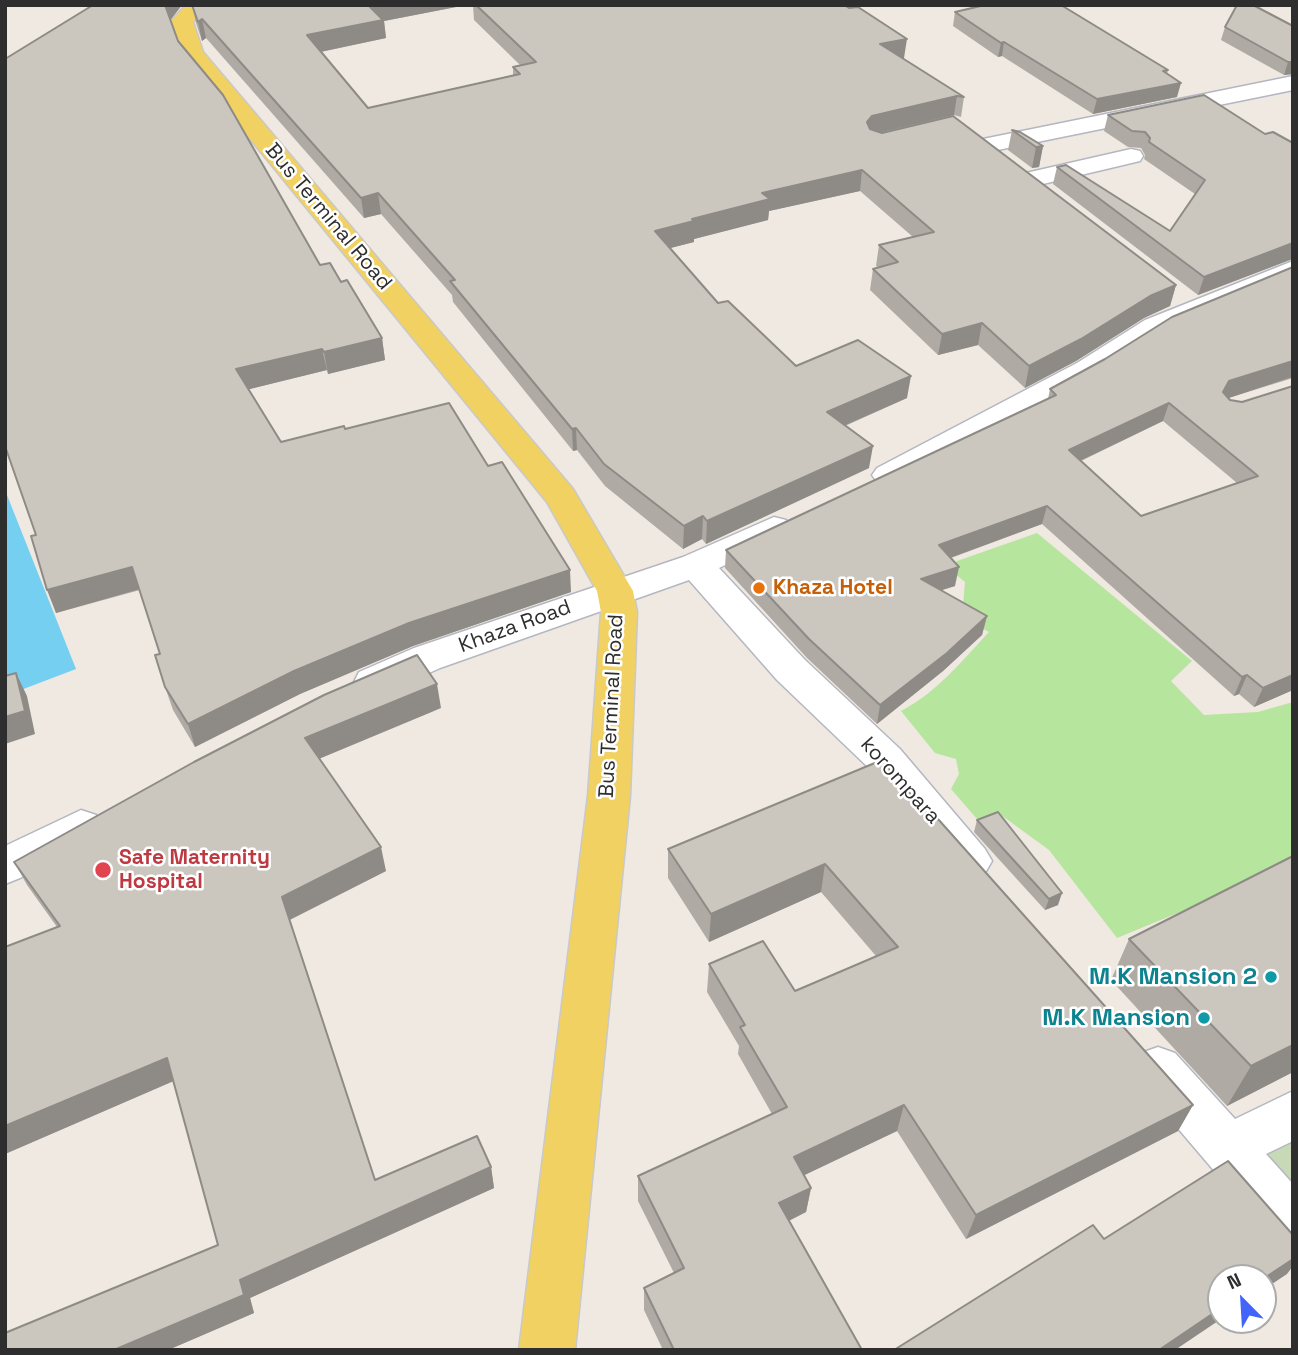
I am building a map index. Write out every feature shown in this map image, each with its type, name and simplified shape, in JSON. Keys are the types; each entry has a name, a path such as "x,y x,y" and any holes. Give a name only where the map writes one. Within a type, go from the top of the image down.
{"main road":[{"name":"Bus Terminal Road","path":"198,5 182,21 191,52 561,497 615,591 619,612 609,796 547,1350"}],"street":[{"path":"1047,196 974,139 1293,83"},
{"path":"1026,180 1131,156"},
{"path":"862,487 912,464 1088,369 1156,326 1184,301 1293,269"},
{"name":"Khaza Road","path":"340,696 427,658 695,565 801,516"},
{"name":"korompara","path":"695,565 791,670 886,760 997,890"},
{"path":"5,866 104,815"},
{"path":"1135,1044 1228,1146 1293,1223"},
{"path":"1228,1146 1260,1133 1293,1114"}],"green space":[{"path":"1037,533 1192,661 1171,681 1204,715 1258,712 1293,702 1293,877 1197,905 1117,938 1049,850 1001,815 983,826 951,789 959,774 956,759 935,753 901,711 937,686 989,632 962,617 965,582 949,569 957,561"},
{"path":"1293,1137 1293,1203 1256,1156"}],"water":[{"path":"5,490 76,669 5,696"}],"building":[{"path":"93,5 165,5 178,41 223,95 320,265 330,263 341,282 347,280 382,338 236,369 281,442 449,403 488,466 502,462 570,570 409,623 294,671 188,724 165,687 155,655 160,654 132,567 47,590 31,536 36,535 5,446 5,59"},
{"path":"192,5 368,5 383,20 307,35 368,108 520,74 513,67 536,62 476,5 858,7 907,39 880,44 964,97 957,96 872,116 867,122 870,129 882,133 953,116 1176,285 1150,296 1081,339 1029,366 982,323 942,334 873,269 898,262 879,245 934,232 862,170 762,193 770,199 655,231 718,303 728,301 796,366 858,340 911,376 827,412 873,446 707,521 703,516 684,526 604,464 450,281 455,280 378,193 361,198 202,19 198,22"},
{"path":"985,5 1061,5 1168,70 1163,71 1181,83 1097,99 1004,42 1001,43 955,12"},
{"path":"1237,5 1253,5 1293,26 1293,62 1288,62 1225,27"},
{"path":"1204,95 1265,134 1273,132 1293,143 1293,243 1204,277 1057,167 1066,165 1170,231 1205,180 1149,142 1150,138 1145,132 1132,131 1108,115"},
{"path":"1012,130 1020,132 1043,146 1036,147"},
{"path":"1293,267 1293,361 1229,381 1223,392 1230,400 1242,402 1293,386 1293,675 1263,688 1247,675 1242,677 1047,506 939,545 959,567 921,579 987,616 947,653 880,705 809,639 726,550 1056,395 1050,389 1105,359 1172,317","holes":["1169,403 1258,476 1141,516 1069,450"]},
{"path":"417,655 437,684 305,738 381,847 282,897 375,1180 477,1136 491,1167 240,1280 244,1295 114,1350 5,1350 5,1333 218,1245 167,1058 5,1126 5,947 60,926 14,862 194,762 324,695"},
{"path":"16,673 25,711 5,717 5,676"},
{"path":"882,760 933,821 938,819 1193,1105 976,1215 904,1105 794,1157 811,1188 779,1203 862,1350 674,1350 644,1288 684,1268 638,1176 787,1107 740,1027 745,1025 709,964 763,941 795,991 898,947 825,864 711,914 668,849"},
{"path":"998,812 1062,893 1049,899 977,820"},
{"path":"1293,856 1293,1045 1251,1066 1129,939"},
{"path":"1228,1161 1293,1235 1293,1259 1277,1270 1277,1264 1207,1264 1207,1317 1159,1350 894,1350 1093,1225 1104,1239"}],"place":[{"name":"Khaza Hotel","path":"759,588"},
{"name":"Safe Maternity Hospital","path":"103,870"},
{"name":"M.K Mansion 2","path":"1271,977"},
{"name":"M.K Mansion","path":"1204,1018"}]}
